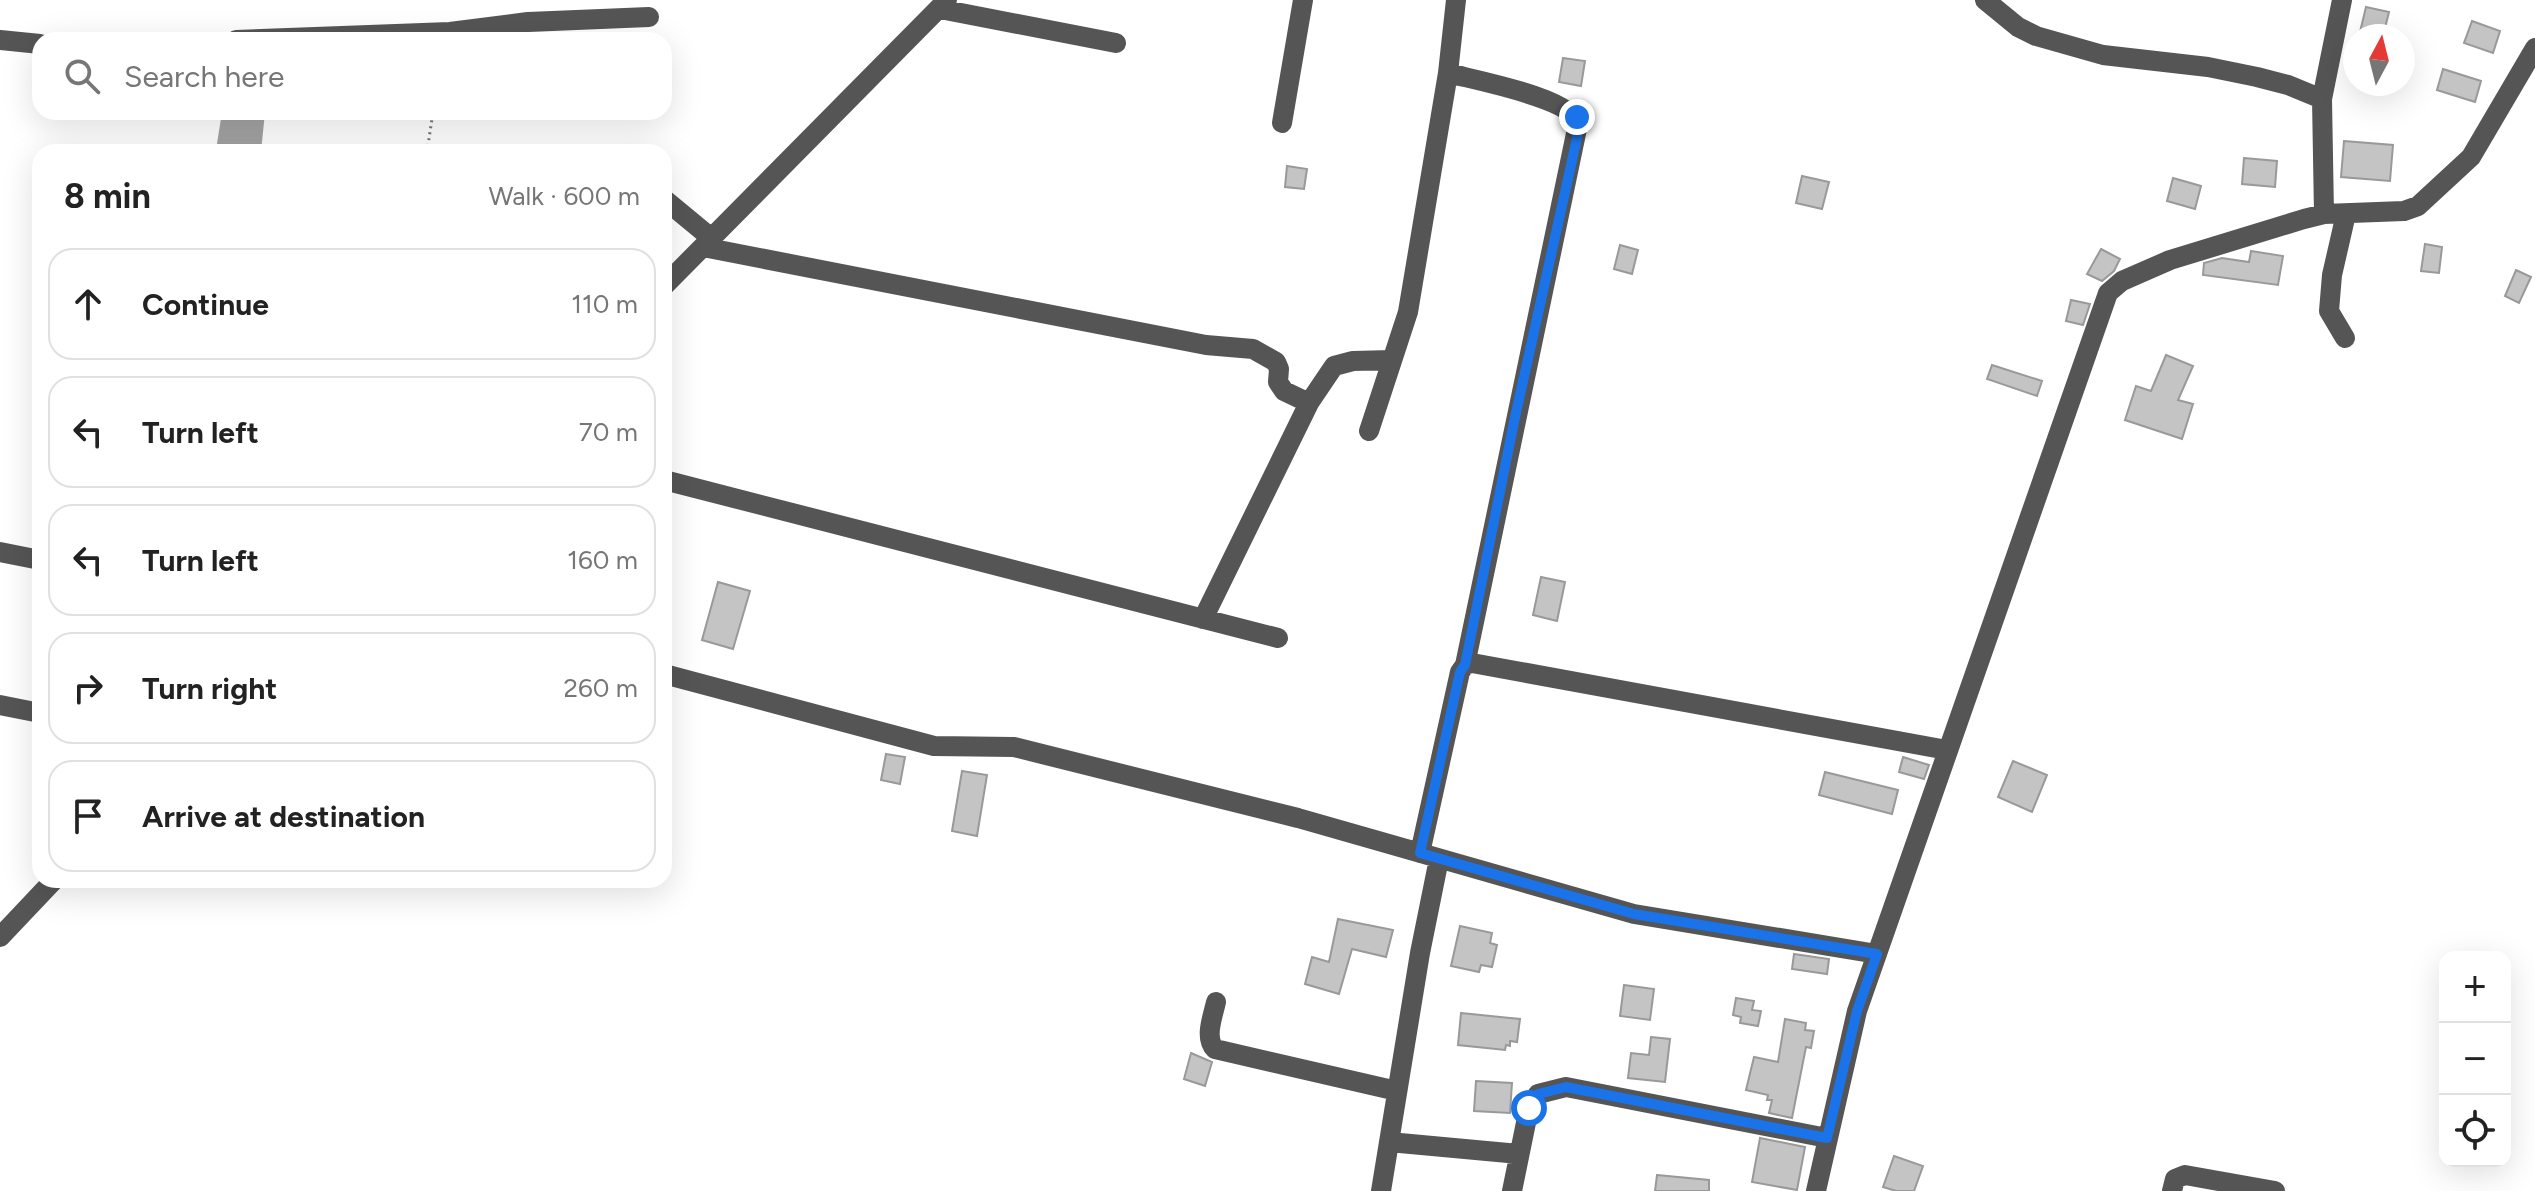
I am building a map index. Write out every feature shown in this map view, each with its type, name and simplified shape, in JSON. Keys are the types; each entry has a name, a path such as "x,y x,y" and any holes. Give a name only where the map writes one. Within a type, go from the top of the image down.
{"street":[{"path":"1282,123 1303,0"},
{"path":"1369,431 1408,312 1448,73 1456,0"},
{"path":"1985,0 2018,27 2036,36 2103,55 2208,67 2257,77 2322,99"},
{"path":"2324,214 2322,99 2342,0"},
{"path":"672,278 944,5 1116,43"},
{"path":"450,32 528,22 649,17"},
{"path":"0,40 32,43"},
{"path":"1816,1191 1857,1011 2108,293 2122,281 2170,260 2324,214 2404,211 2418,206 2471,157 2535,48"},
{"path":"1381,1191 1420,953 1430,856 1460,672 1465,665 1578,124 1577,117 1570,110 1550,101 1448,73"},
{"path":"672,207 707,242 1206,345 1253,349 1276,362 1278,382 1284,391 1309,403"},
{"path":"2345,338 2329,311 2332,275 2346,214"},
{"path":"1203,619 1309,403 1334,366 1353,361 1392,360"},
{"path":"672,482 1278,638"},
{"path":"0,552 32,558"},
{"path":"1465,665 1472,663 1947,750"},
{"path":"672,676 934,746 1014,747 1298,818 1634,914 1877,954"},
{"path":"0,705 32,711"},
{"path":"0,937 46,888"},
{"path":"1216,1002 1210,1037 1210,1044 1215,1049 1397,1091"},
{"path":"1512,1191 1529,1108 1538,1094 1566,1087 1827,1138"},
{"path":"1389,1142 1519,1154"},
{"path":"2172,1191 2175,1179 2185,1175 2275,1191"}],"path":[{"path":"428,144 432,120"}],"shaded area":[{"path":"221,120 264,120 262,144 217,144"}],"building":[{"path":"2366,7 2389,12 2386,24 2362,24"},
{"path":"2472,21 2500,31 2493,53 2464,43"},
{"path":"1563,58 1585,61 1581,86 1559,82"},
{"path":"2443,69 2481,81 2475,102 2437,90"},
{"path":"2344,141 2393,145 2390,181 2341,177"},
{"path":"2244,158 2277,161 2275,187 2242,184"},
{"path":"1287,166 1307,169 1304,189 1285,187"},
{"path":"1802,176 1829,182 1822,209 1796,203"},
{"path":"2173,178 2201,186 2195,209 2167,201"},
{"path":"2425,244 2442,247 2439,273 2421,271"},
{"path":"1620,245 1638,250 1632,274 1614,269"},
{"path":"2101,249 2120,259 2114,271 2102,281 2087,274"},
{"path":"2251,251 2283,256 2278,285 2203,275 2204,263 2222,258 2249,262"},
{"path":"2516,270 2531,277 2519,303 2505,296"},
{"path":"2071,300 2090,304 2083,325 2066,321"},
{"path":"2166,355 2193,366 2178,400 2193,404 2182,439 2125,420 2136,386 2151,391"},
{"path":"1992,365 2042,381 2037,396 1987,379"},
{"path":"1541,577 1565,582 1557,621 1533,615"},
{"path":"718,582 750,591 733,649 702,640"},
{"path":"886,754 905,757 900,784 881,780"},
{"path":"1903,757 1929,765 1924,779 1899,772"},
{"path":"2013,761 2047,775 2032,812 1998,797"},
{"path":"962,771 987,775 977,836 952,831"},
{"path":"1825,772 1898,790 1892,814 1819,795"},
{"path":"1338,919 1393,930 1386,957 1352,949 1339,994 1305,984 1312,957 1329,962"},
{"path":"1460,926 1492,933 1490,943 1497,945 1492,967 1481,965 1479,972 1451,966"},
{"path":"1794,954 1829,959 1827,974 1792,969"},
{"path":"1624,985 1654,989 1650,1020 1620,1016"},
{"path":"1736,998 1754,1001 1752,1010 1761,1011 1758,1026 1740,1023 1741,1017 1733,1015"},
{"path":"1461,1013 1520,1019 1517,1042 1510,1041 1510,1046 1506,1045 1505,1050 1458,1045"},
{"path":"1785,1019 1806,1023 1805,1030 1814,1031 1811,1048 1806,1047 1792,1118 1769,1113 1772,1100 1767,1100 1768,1095 1746,1090 1754,1057 1778,1062"},
{"path":"1651,1037 1670,1039 1665,1082 1628,1078 1631,1053 1649,1055"},
{"path":"1191,1053 1212,1062 1205,1086 1184,1079"},
{"path":"1476,1081 1512,1083 1510,1113 1474,1111"},
{"path":"1760,1138 1805,1147 1797,1190 1752,1182"},
{"path":"1894,1156 1923,1166 1914,1191 1883,1187"},
{"path":"1657,1175 1709,1180 1709,1191 1655,1191"}],"route":[{"path":"1529,1108 1538,1094 1566,1087 1827,1138 1857,1011 1877,954 1634,914 1420,853 1460,672 1465,665 1514,422 1577,138 1577,117"}]}
